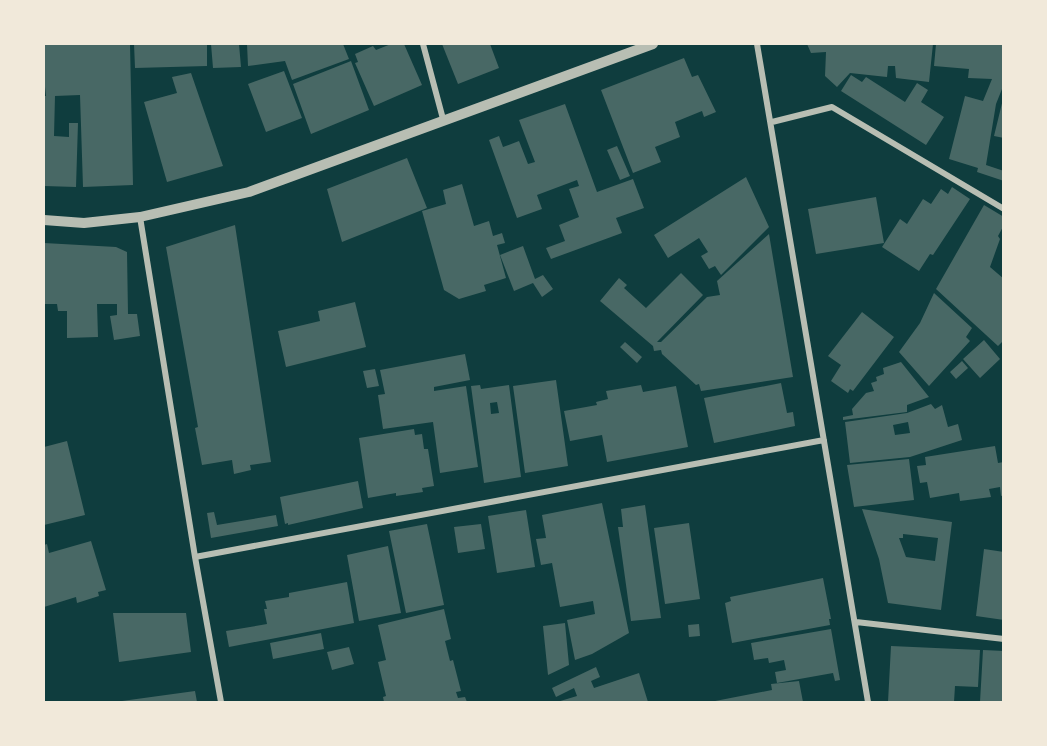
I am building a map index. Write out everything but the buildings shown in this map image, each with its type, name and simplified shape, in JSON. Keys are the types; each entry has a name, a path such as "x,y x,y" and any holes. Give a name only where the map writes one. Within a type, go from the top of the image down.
{"street":[{"path":"423,44 443,119"},
{"path":"44,220 84,223 140,217 249,192 443,119 653,44"},
{"path":"758,44 868,702"},
{"path":"772,122 832,107 1004,209"},
{"path":"140,217 221,702"},
{"path":"195,557 824,440"},
{"path":"856,622 1004,639"}]}
